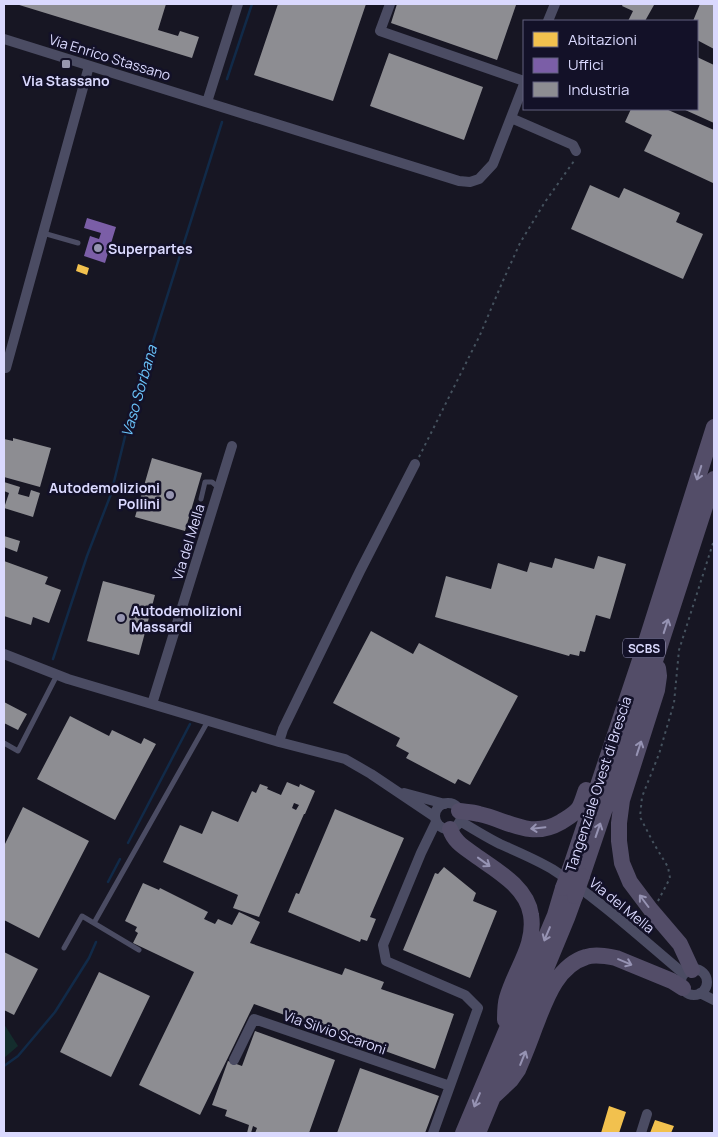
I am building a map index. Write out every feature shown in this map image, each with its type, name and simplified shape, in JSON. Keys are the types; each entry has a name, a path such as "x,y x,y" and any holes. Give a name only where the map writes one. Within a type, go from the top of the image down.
{"main road":[{"name":"Tangenziale Ovest di Brescia","path":"576,872 714,427"},
{"name":"Tangenziale Ovest di Brescia","path":"462,1133 554,915 569,892 656,658 714,479"},
{"path":"505,1033 507,997 530,943 532,934 531,914 525,896 516,887 453,837 447,819 480,814 519,828 531,829 556,825 568,818 579,807 624,674 645,645"},
{"path":"494,1096 511,1080 518,1070 553,987 560,976 578,960 587,956 607,956 672,981 686,977 680,944 630,882 622,863 619,841 622,800 657,690 659,676 656,658"},
{"name":"Tangenziale Ovest di Brescia","path":"478,1133 568,918 569,892"}],"street":[{"path":"207,102 238,4"},
{"path":"390,4 380,31 523,82"},
{"path":"548,20 555,4"},
{"name":"Via Enrico Stassano","path":"4,39 459,181 470,182 479,179 493,164 511,118"},
{"path":"6,368 89,66"},
{"path":"523,85 511,118 573,145 576,151"},
{"name":"Via del Mella","path":"152,704 232,446"},
{"path":"278,742 360,571 415,464"},
{"name":"Via del Mella","path":"4,654 68,679 278,742 345,759 371,774 393,790 447,819 531,857 552,870 627,926 686,977 689,993 700,993 714,1000"},
{"name":"Via del Mella","path":"393,790 447,819"},
{"path":"434,1133 478,1008 465,995 386,961 383,945 421,853 447,819"},
{"name":"Via del Mella","path":"686,977 700,971 706,977 711,985 700,993"},
{"name":"Via Silvio Scaroni","path":"234,1060 254,1019 450,1086"},
{"path":"641,1133 647,1114"}],"lane":[{"path":"43,233 78,242"},
{"path":"201,499 205,482 212,482 219,488"},
{"path":"4,743 18,751 57,674"},
{"path":"94,923 209,720"},
{"path":"64,948 82,916 139,950"}],"path":[{"path":"415,464 480,335 520,243 545,202 574,161 576,151"},
{"path":"651,910 670,878 668,867 640,817 642,796 659,754 674,703 679,650 714,540"}],"green space":[{"path":"4,1024 18,1046 4,1058"}],"building: Abitazioni":[{"path":"78,264 89,268 87,275 76,271"},
{"path":"609,1106 626,1112 619,1133 601,1133"},
{"path":"655,1120 674,1126 671,1133 650,1133"}],"building: Uffici":[{"name":"Superpartes","path":"87,218 116,227 105,263 84,256 90,236 99,239 101,233 84,228"}],"building: Industria":[{"path":"16,4 166,4 158,30 178,36 180,31 199,37 192,58"},
{"path":"278,4 366,4 333,101 254,75"},
{"path":"397,4 516,5 497,60 391,23"},
{"path":"623,4 654,5 646,20 628,20 633,11 622,6"},
{"path":"700,4 714,4 714,49 698,41 698,20 693,20"},
{"path":"389,53 483,87 464,140 370,106"},
{"path":"698,57 714,65 714,123 685,110 698,110"},
{"path":"631,110 668,110 714,130 713,183 644,151 652,135 625,122"},
{"path":"590,185 619,198 624,188 680,213 676,222 703,234 683,279 571,229"},
{"path":"13,438 51,448 40,487 4,477 4,439 13,441"},
{"path":"152,458 202,473 185,531 135,517"},
{"path":"4,482 20,487 18,494 29,497 31,490 40,493 33,517 4,508 9,493 4,491"},
{"path":"4,536 20,541 17,552 4,547"},
{"path":"598,556 626,564 610,619 596,615 585,652 580,651 579,656 570,654 569,656 435,617 446,576 491,589 498,563 527,572 530,562 552,568 555,558 594,569"},
{"path":"4,561 48,577 45,584 61,590 49,623 33,617 31,625 4,616"},
{"path":"103,581 155,595 139,655 87,641"},
{"path":"371,631 413,654 419,643 518,696 470,785 458,779 455,784 406,758 409,753 396,746 400,738 333,703"},
{"path":"4,702 27,714 18,730 4,723"},
{"path":"70,716 109,736 112,730 141,744 144,738 156,744 115,820 37,779"},
{"path":"287,782 299,787 300,784 315,791 259,917 233,908 238,895 163,862 180,825 202,834 212,811 238,822 252,791 256,793 260,784 281,795","holes":["294,803 299,805 296,810 292,808"]},
{"path":"23,807 89,841 39,938 4,920 4,846"},
{"path":"335,809 404,838 370,917 376,919 367,941 361,939 360,942 288,912 296,893 299,894"},
{"path":"444,867 476,893 473,901 497,911 470,978 403,950 435,873 438,874"},
{"path":"143,883 159,890 160,888 208,912 204,919 215,924 218,919 232,925 239,912 260,922 250,943 342,975 345,968 384,982 381,989 454,1014 435,1069 254,1004 200,1115 139,1085 194,972 133,943 138,933 135,931 137,927 125,921"},
{"path":"4,952 38,969 14,1015 4,1010"},
{"path":"99,972 150,996 111,1077 60,1052"},
{"path":"255,1031 335,1060 309,1133 255,1133 257,1128 253,1126 251,1133 247,1133 249,1125 225,1116 227,1110 212,1105 228,1061 242,1066"},
{"path":"360,1068 439,1096 425,1133 337,1133"}],"waterway":[{"name":"Vaso Sorbana","path":"227,79 252,4"},
{"name":"Vaso Sorbana","path":"53,659 87,556 111,494 132,408 222,122"},
{"name":"Vaso Sorbana","path":"128,843 190,724"},
{"name":"Vaso Sorbana","path":"108,882 120,859"},
{"name":"Vaso Sorbana","path":"4,1066 18,1056 55,1012 89,958 96,942"}],"place":[{"name":"Via Stassano","path":"66,64"},
{"name":"Superpartes","path":"98,248"},
{"name":"Autodemolizioni Pollini","path":"170,495"},
{"name":"Autodemolizioni Massardi","path":"121,618"}]}
